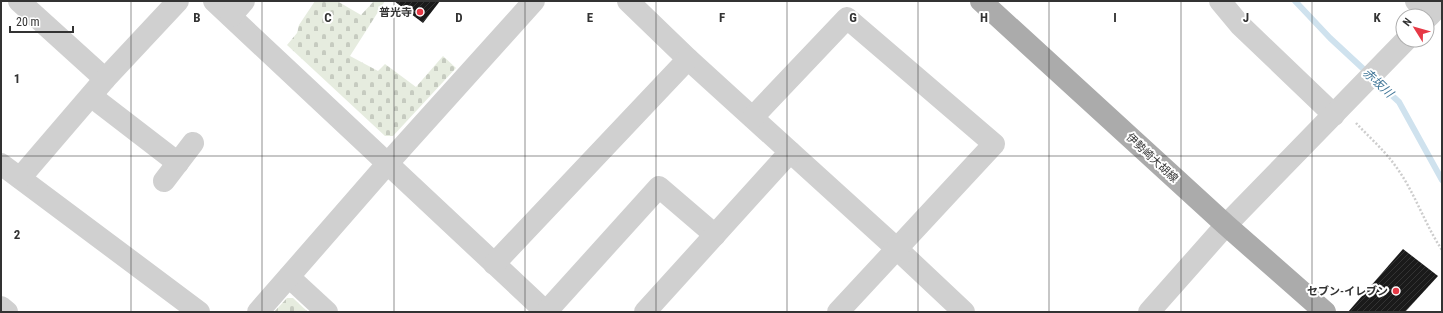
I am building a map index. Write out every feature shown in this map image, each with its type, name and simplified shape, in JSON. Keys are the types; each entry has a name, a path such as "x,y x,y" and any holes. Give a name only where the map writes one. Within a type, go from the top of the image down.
{"main road":[{"name":"伊勢崎大胡線","path":"985,2 1226,225 1325,312"}],"street":[{"path":"19,1 98,87 100,103 178,162"},
{"path":"20,178 98,87 178,1"},
{"path":"214,1 237,9 388,163 546,312 659,187 715,235"},
{"path":"258,312 388,163 534,1"},
{"path":"628,1 688,59 753,116 964,312"},
{"path":"1220,1 1240,24 1337,111"},
{"path":"753,116 847,18 994,144 838,312"},
{"path":"1149,312 1226,225 1398,48"},
{"path":"494,264 688,59"},
{"path":"164,181 192,143"},
{"path":"645,312 790,152"},
{"path":"1,164 199,312"},
{"path":"289,277 327,312"},
{"path":"1,307 7,312"}],"path":[{"path":"1337,111 1394,164 1414,197 1433,236 1442,250"}],"green space":[{"path":"315,1 337,1 361,15 374,1 385,1 350,56 378,71 385,64 416,87 443,56 456,68 393,136 385,136 287,45 297,33 299,25"},
{"path":"287,298 293,298 308,312 274,312"}],"building":[{"name":"普光寺","path":"394,1 440,1 423,23"},
{"name":"セブン-イレブン","path":"1403,249 1438,276 1405,312 1348,312"}],"waterway":[{"name":"赤坂川","path":"1295,1 1330,38 1399,102 1442,180"}],"place":[{"name":"普光寺","path":"420,12"},
{"name":"セブン-イレブン","path":"1396,291"}]}
